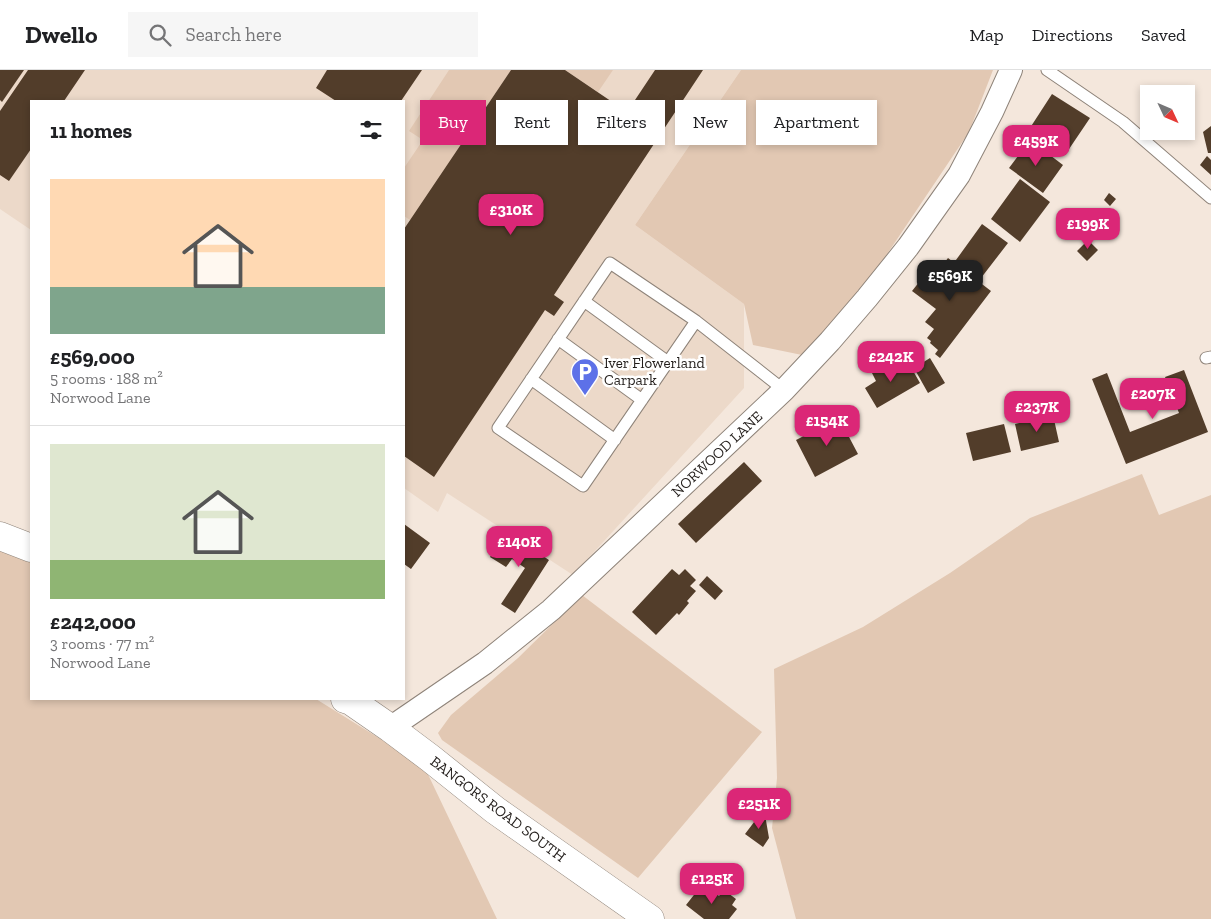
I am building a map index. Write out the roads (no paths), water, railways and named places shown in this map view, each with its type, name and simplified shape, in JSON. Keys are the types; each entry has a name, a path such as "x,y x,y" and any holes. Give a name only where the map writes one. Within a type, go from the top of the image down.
{"street":[{"name":"NORWOOD LANE","path":"390,728 485,663 551,610 784,390 830,341 908,248 959,175 1012,70"},
{"path":"0,536 30,548"},
{"name":"BANGORS ROAD SOUTH","path":"347,700 390,728 495,810 650,919"}],"lane":[{"path":"1047,70 1123,122 1211,198"},
{"path":"696,322 583,486 498,428 610,263 696,322 784,390"},
{"path":"584,301 668,362"},
{"path":"558,339 642,400"},
{"path":"531,379 615,440"}],"place":[{"name":"Iver Flowerland Carpark","path":"585,396"}]}
